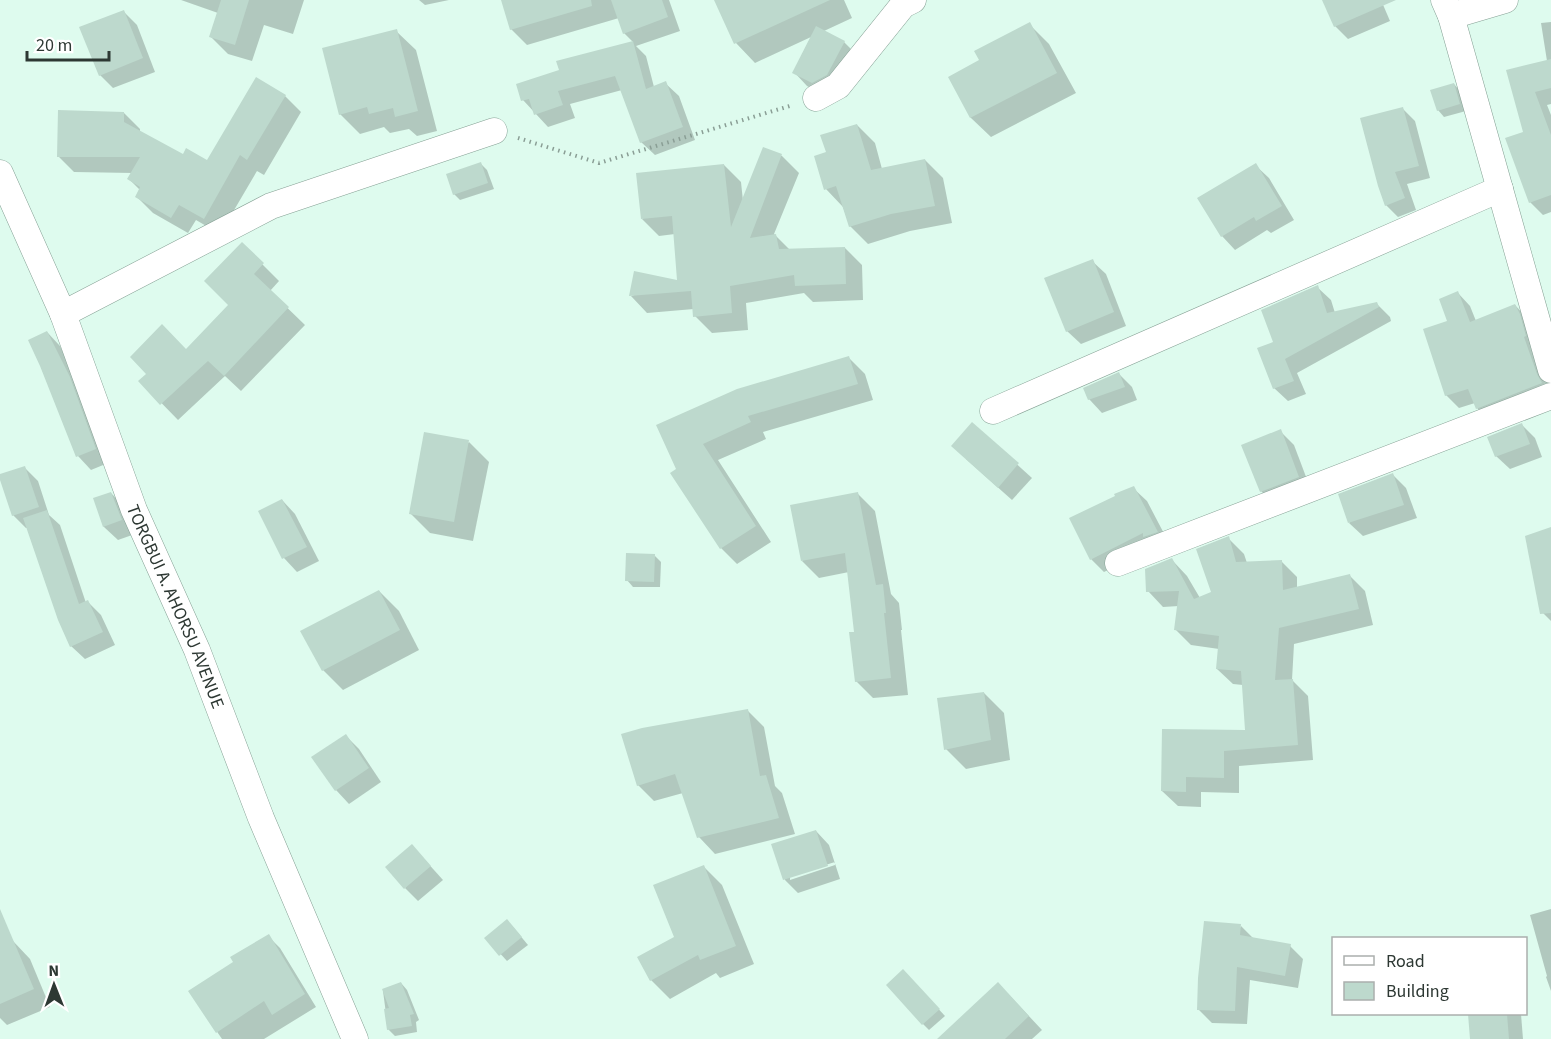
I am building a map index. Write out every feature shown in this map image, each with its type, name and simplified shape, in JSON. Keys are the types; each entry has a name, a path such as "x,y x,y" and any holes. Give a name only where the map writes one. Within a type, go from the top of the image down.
{"street":[{"path":"1505,0 1448,8 1551,370"},
{"path":"816,98 838,86 905,2"},
{"path":"63,314 271,206 494,131"},
{"name":"TORGBUI A. AHORSU AVENUE","path":"0,173 63,314 134,510 198,650 261,818 355,1039"},
{"path":"993,411 1500,189"},
{"path":"1119,563 1551,396"}],"path":[{"path":"494,131 600,163 816,98"}],"building":[{"path":"221,0 249,0 235,45 209,37"},
{"path":"501,0 591,0 592,6 510,30"},
{"path":"611,0 662,0 668,17 623,34"},
{"path":"714,0 830,0 734,44"},
{"path":"1322,0 1396,0 1334,27"},
{"path":"124,10 143,58 99,76 79,27"},
{"path":"1030,22 1057,73 970,118 948,77 979,60 974,51"},
{"path":"816,26 845,41 827,75 812,83 792,73"},
{"path":"397,29 418,111 395,117 393,108 369,114 367,107 339,115 322,48"},
{"path":"633,41 646,89 666,81 683,127 640,143 615,76 558,91 563,105 534,115 529,99 521,101 516,84 559,70 556,61"},
{"path":"1551,59 1551,88 1535,92 1551,135 1551,195 1529,203 1505,138 1523,132 1506,70"},
{"path":"256,77 286,95 247,160 240,155 204,219 179,205 171,218 135,197 140,187 127,179 140,157 57,157 58,110 124,112 124,122 183,154 186,148 207,160"},
{"path":"1454,83 1460,104 1437,111 1430,90"},
{"path":"1403,107 1419,166 1395,172 1405,198 1385,206 1360,118"},
{"path":"857,124 871,170 925,159 935,206 891,214 849,227 836,186 824,190 814,156 826,152 820,135"},
{"path":"763,147 782,154 750,238 776,234 779,249 845,247 846,284 795,286 794,275 730,286 732,313 693,317 691,291 629,296 634,271 677,280 672,216 641,219 636,173 724,164 731,227"},
{"path":"481,162 488,183 453,195 446,174"},
{"path":"1256,163 1282,206 1256,221 1254,217 1221,237 1197,198"},
{"path":"242,242 264,263 254,274 289,307 224,376 208,361 160,405 138,381 146,374 130,357 162,324 186,349 228,305 204,281"},
{"path":"1093,259 1114,312 1066,332 1044,278"},
{"path":"1318,285 1327,313 1377,302 1379,307 1285,359 1294,381 1273,389 1257,348 1273,342 1261,310"},
{"path":"1458,291 1470,322 1515,304 1526,336 1524,337 1542,383 1476,409 1468,389 1445,396 1423,329 1447,321 1439,299"},
{"path":"47,331 70,377 96,449 76,457 28,340"},
{"path":"849,356 858,384 748,416 751,422 703,444 756,526 720,549 670,473 676,469 656,425 737,389"},
{"path":"1119,372 1125,387 1088,400 1083,388"},
{"path":"972,422 1019,463 998,488 951,446"},
{"path":"1522,423 1530,444 1495,457 1487,437"},
{"path":"1281,429 1299,477 1260,492 1241,445"},
{"path":"424,432 469,440 454,522 409,514"},
{"path":"25,466 39,507 12,516 0,474"},
{"path":"1393,473 1404,505 1348,523 1338,494"},
{"path":"1134,486 1158,532 1143,537 1143,533 1090,560 1069,518"},
{"path":"111,492 122,520 103,527 93,498"},
{"path":"858,492 876,585 883,584 891,678 855,682 849,632 854,632 845,553 801,561 790,505"},
{"path":"282,499 307,547 282,559 258,511"},
{"path":"47,510 79,604 88,600 103,632 70,647 58,620 23,518"},
{"path":"1551,527 1551,613 1540,614 1525,536"},
{"path":"1229,536 1236,562 1282,560 1283,590 1350,574 1359,609 1279,628 1275,680 1293,679 1298,745 1224,751 1224,778 1186,777 1186,792 1161,791 1162,729 1245,730 1241,671 1216,669 1219,636 1174,630 1179,591 1146,592 1145,569 1172,558 1194,599 1211,592 1196,549"},
{"path":"626,553 655,554 654,582 625,581"},
{"path":"379,590 400,630 322,671 300,631"},
{"path":"984,692 991,740 944,750 937,698"},
{"path":"748,709 760,776 766,775 779,818 697,838 675,774 637,786 621,734 642,728"},
{"path":"346,734 369,768 335,791 311,757"},
{"path":"816,830 828,866 783,880 771,844"},
{"path":"412,844 431,866 404,889 385,867"},
{"path":"704,865 736,946 700,960 698,955 650,981 637,957 674,937 653,885"},
{"path":"0,909 34,989 0,1004"},
{"path":"507,919 522,937 499,956 484,938"},
{"path":"1204,921 1241,924 1240,935 1291,944 1285,976 1237,967 1235,1011 1197,1010"},
{"path":"269,934 305,994 272,1015 264,1001 216,1033 188,991 233,962 230,957"},
{"path":"903,969 940,1009 922,1025 886,985"},
{"path":"401,982 414,1014 410,1015 412,1026 387,1030 384,1009 389,1008 382,989"},
{"path":"998,982 1029,1016 1005,1039 937,1039"},
{"path":"1468,1015 1507,1015 1509,1039 1470,1039"}]}
